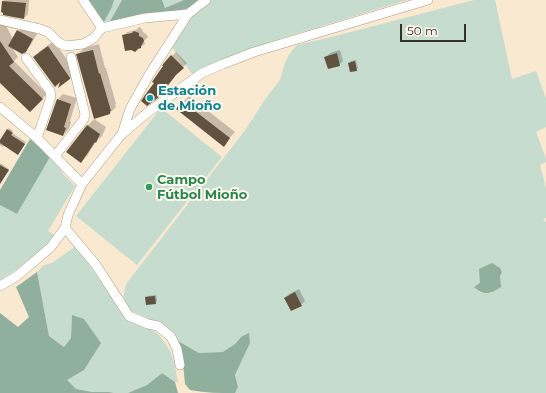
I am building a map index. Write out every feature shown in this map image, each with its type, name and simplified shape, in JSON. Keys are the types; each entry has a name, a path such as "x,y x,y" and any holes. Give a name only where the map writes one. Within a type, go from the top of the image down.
{"street":[{"path":"83,0 102,28"},
{"path":"121,135 130,109 149,75 188,14 206,0"},
{"path":"0,286 17,276 51,247 65,228 68,215 82,184 121,135 147,113 202,73 254,52 428,0"},
{"path":"0,20 48,32 59,43 66,46 83,44 94,38 102,28 146,18 188,14"},
{"path":"26,58 50,91 51,97 37,138"},
{"path":"55,156 84,118 85,114 71,58"},
{"path":"0,107 37,138 82,184"},
{"path":"65,228 96,265 129,316 148,324 158,326 171,337 177,349 180,365"}],"green space":[{"path":"88,0 114,0 104,22"},
{"path":"114,0 122,0 109,23 104,22 112,7"},
{"path":"122,0 162,0 165,8 184,0 201,0 189,8 169,13 109,23"},
{"path":"162,0 184,0 165,8"},
{"path":"211,0 407,0 276,40 206,66 193,75 171,46 199,9"},
{"path":"474,0 495,0 512,79 536,71 546,99 546,127 536,132 546,159 546,162 540,165 546,188 546,218 543,219 546,222 546,393 235,393 238,387 235,375 250,343 241,337 235,344 224,352 199,353 178,341 164,326 129,310 123,299 126,284 246,129 266,98 280,80 285,62 297,45"},
{"name":"Campo Fútbol Mioño","path":"161,108 222,157 137,265 76,216"},
{"path":"30,139 50,157 17,214 0,205 0,190"},
{"path":"50,157 75,186 48,231 56,236 30,260 0,280 0,205 17,214"},
{"path":"76,246 110,295 147,327 157,333 163,340 174,361 178,382 175,382 162,373 147,385 128,393 114,393 92,392 75,389 66,380 84,370 72,315 71,338 64,347 49,336 37,272 44,265 52,263"},
{"path":"492,263 500,268 502,272 500,276 501,287 494,291 484,293 474,287 480,283 479,269"},
{"path":"37,272 49,336 64,347 71,338 72,315 84,319 101,343 84,370 67,380 76,389 92,392 114,393 0,393 0,313 18,327 29,317 16,287"},
{"path":"249,333 250,343 235,375 238,387 235,393 190,390 185,384 182,354 178,341 199,353 223,352 235,344 241,337"},
{"path":"162,373 175,382 178,393 128,393 147,385"}],"building":[{"path":"2,1 26,3 24,19 3,15 1,12"},
{"path":"17,30 33,39 26,52 22,54 8,46"},
{"path":"134,31 139,33 139,36 143,38 144,41 141,48 135,52 131,50 125,51 122,35 132,33"},
{"path":"0,41 14,62 9,66 43,99 30,112 0,83"},
{"path":"48,46 70,78 58,88 60,82 55,87 33,57"},
{"path":"93,50 111,111 110,114 94,119 76,54"},
{"path":"337,53 340,66 328,69 324,57"},
{"path":"171,55 184,68 176,75 159,97 147,106 141,101 154,83 152,82 162,66"},
{"path":"355,61 357,71 350,72 348,63"},
{"path":"57,99 71,104 64,127 66,128 63,136 46,130"},
{"path":"182,101 230,138 224,147 176,109"},
{"path":"87,125 100,134 96,143 95,142 81,163 66,152"},
{"path":"7,129 13,133 11,135 25,144 18,155 0,143 0,140"},
{"path":"0,165 9,170 0,184"},
{"path":"295,292 302,306 291,311 284,298"},
{"path":"155,296 156,304 146,305 145,297"}],"place":[{"name":"Estación de Mioño","path":"150,98"},
{"name":"Campo Fútbol Mioño","path":"149,187"}]}
